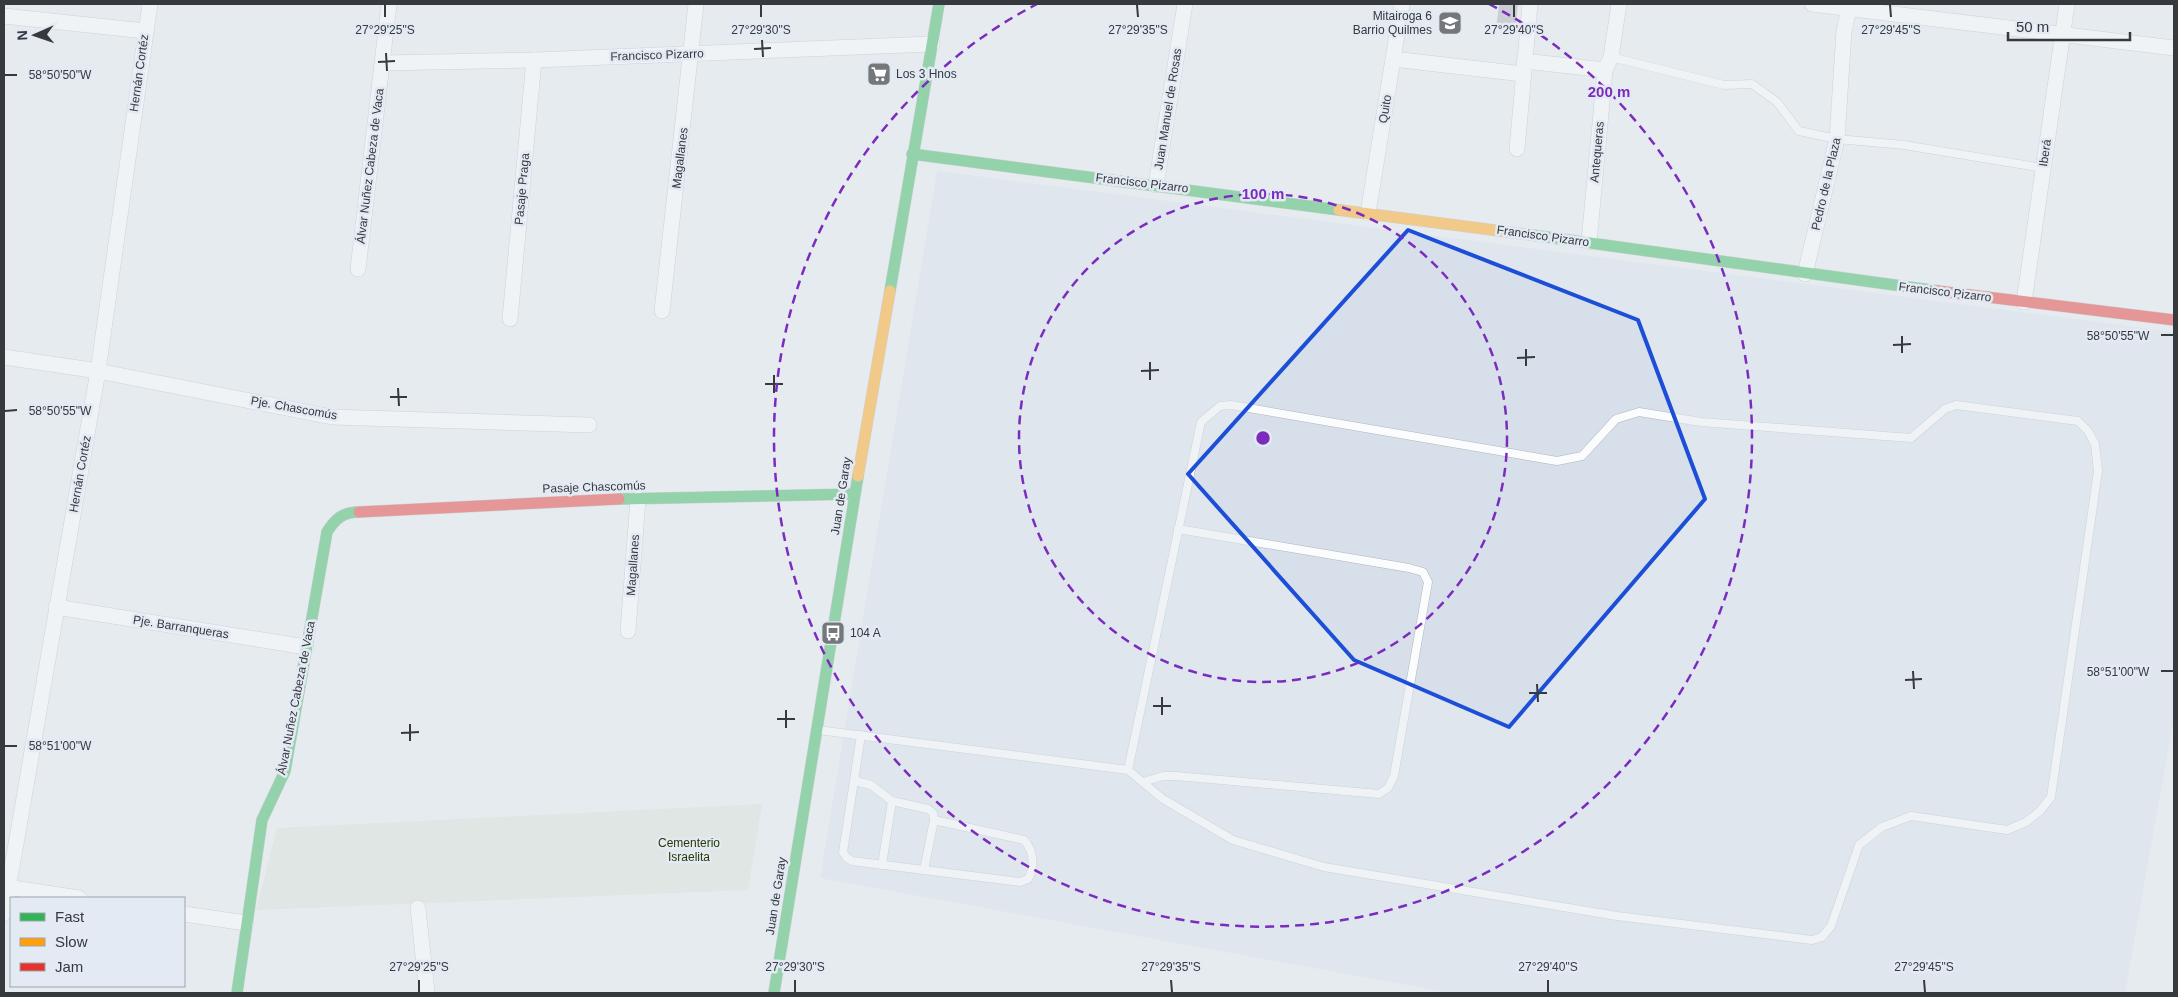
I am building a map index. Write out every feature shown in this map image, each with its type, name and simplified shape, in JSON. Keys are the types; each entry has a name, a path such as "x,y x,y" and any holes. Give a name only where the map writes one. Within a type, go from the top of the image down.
{"street":[{"name":"Hernán Cortéz","path":"4,913 7,880 98,371 150,4"},
{"name":"Álvar Nuñez Cabeza de Vaca","path":"358,269 389,4"},
{"name":"Magallanes","path":"662,311 692,54 696,4"},
{"name":"Juan de Garay","path":"774,993 855,494 938,4"},
{"name":"Juan Manuel de Rosas","path":"1156,185 1184,4"},
{"name":"Quito","path":"1368,213 1402,4"},
{"path":"1517,149 1530,4"},
{"name":"Antequeras","path":"1589,242 1608,64 1619,4"},
{"path":"1812,4 1850,6 2062,35 2174,48"},
{"name":"Iberá","path":"2024,302 2067,4"},
{"name":"Pedro de la Plaza","path":"1805,274 1837,139 1844,31 1850,6"},
{"path":"4,16 145,31"},
{"name":"Francisco Pizarro","path":"382,63 534,60 932,44"},
{"path":"1393,59 1523,68 1608,64"},
{"name":"Pasaje Praga","path":"510,319 534,60"},
{"name":"Francisco Pizarro","path":"912,154 1589,242 1805,274 2174,320"},
{"name":"Pje. Chascomús","path":"4,357 98,371 332,417 589,425"},
{"name":"Pasaje Chascomús","path":"335,519 350,512 638,499 855,494"},
{"name":"Magallanes","path":"628,631 638,499"},
{"name":"Álvar Nuñez Cabeza de Vaca","path":"237,993 262,820 285,772 327,532 335,519"},
{"name":"Pje. Barranqueras","path":"56,607 306,647"},
{"path":"7,880 75,897"},
{"path":"418,908 426,993"},
{"path":"185,914 246,923"}],"lane":[{"path":"1608,64 1724,85 1752,84 1777,102 1799,131 1837,139 1904,145 2043,168"},
{"path":"817,730 1128,770 1163,799 1233,840 1324,867 1617,916 1812,940 1822,937 1832,926 1859,845 1882,827 1911,816 2007,830 2026,822 2040,811 2051,797 2098,471 2095,444 2088,431 2078,421 1956,405 1945,410 1911,438 1701,422 1639,412 1616,419 1582,456 1557,461 1231,405 1220,406 1200,422 1128,770"},
{"path":"1143,782 1163,776 1176,776 1379,794 1384,791 1388,788 1394,776 1428,582 1423,572 1410,568 1178,528"},
{"path":"861,735 844,852 847,858 852,861 1020,882 1028,879 1032,872 1032,852 1024,840 934,820"},
{"path":"854,781 872,785 892,800 928,809 933,813 934,820 924,870"},
{"path":"882,865 892,800"}],"highlighted area":[{"path":"1408,230 1638,320 1705,499 1509,727 1354,660 1188,474"}],"shaded area":[{"path":"937,171 2174,332 2174,716 2125,993 1451,993 820,878"}],"green space":[{"name":"Cementerio Israelita","path":"762,804 748,890 256,910 277,828"}],"building":[{"path":"1499,4 1518,4 1515,32 1496,30"}],"traffic: fast":[{"path":"890,291 939,4"},
{"path":"912,154 1339,210"},
{"path":"1532,235 1938,291"},
{"path":"774,993 858,476"},
{"path":"619,499 855,494"},
{"path":"237,993 262,820 285,771 327,532 340,517 348,513 359,512"}],"traffic: slow":[{"path":"1339,210 1532,235"},
{"path":"858,476 890,291"}],"traffic: jam":[{"path":"1938,291 2174,320"},
{"path":"359,512 619,499"}],"place":[{"name":"Mitairoga 6 Barrio Quilmes","path":"1450,23"},
{"name":"Los 3 Hnos","path":"879,74"},
{"name":"104 A","path":"833,633"}]}
